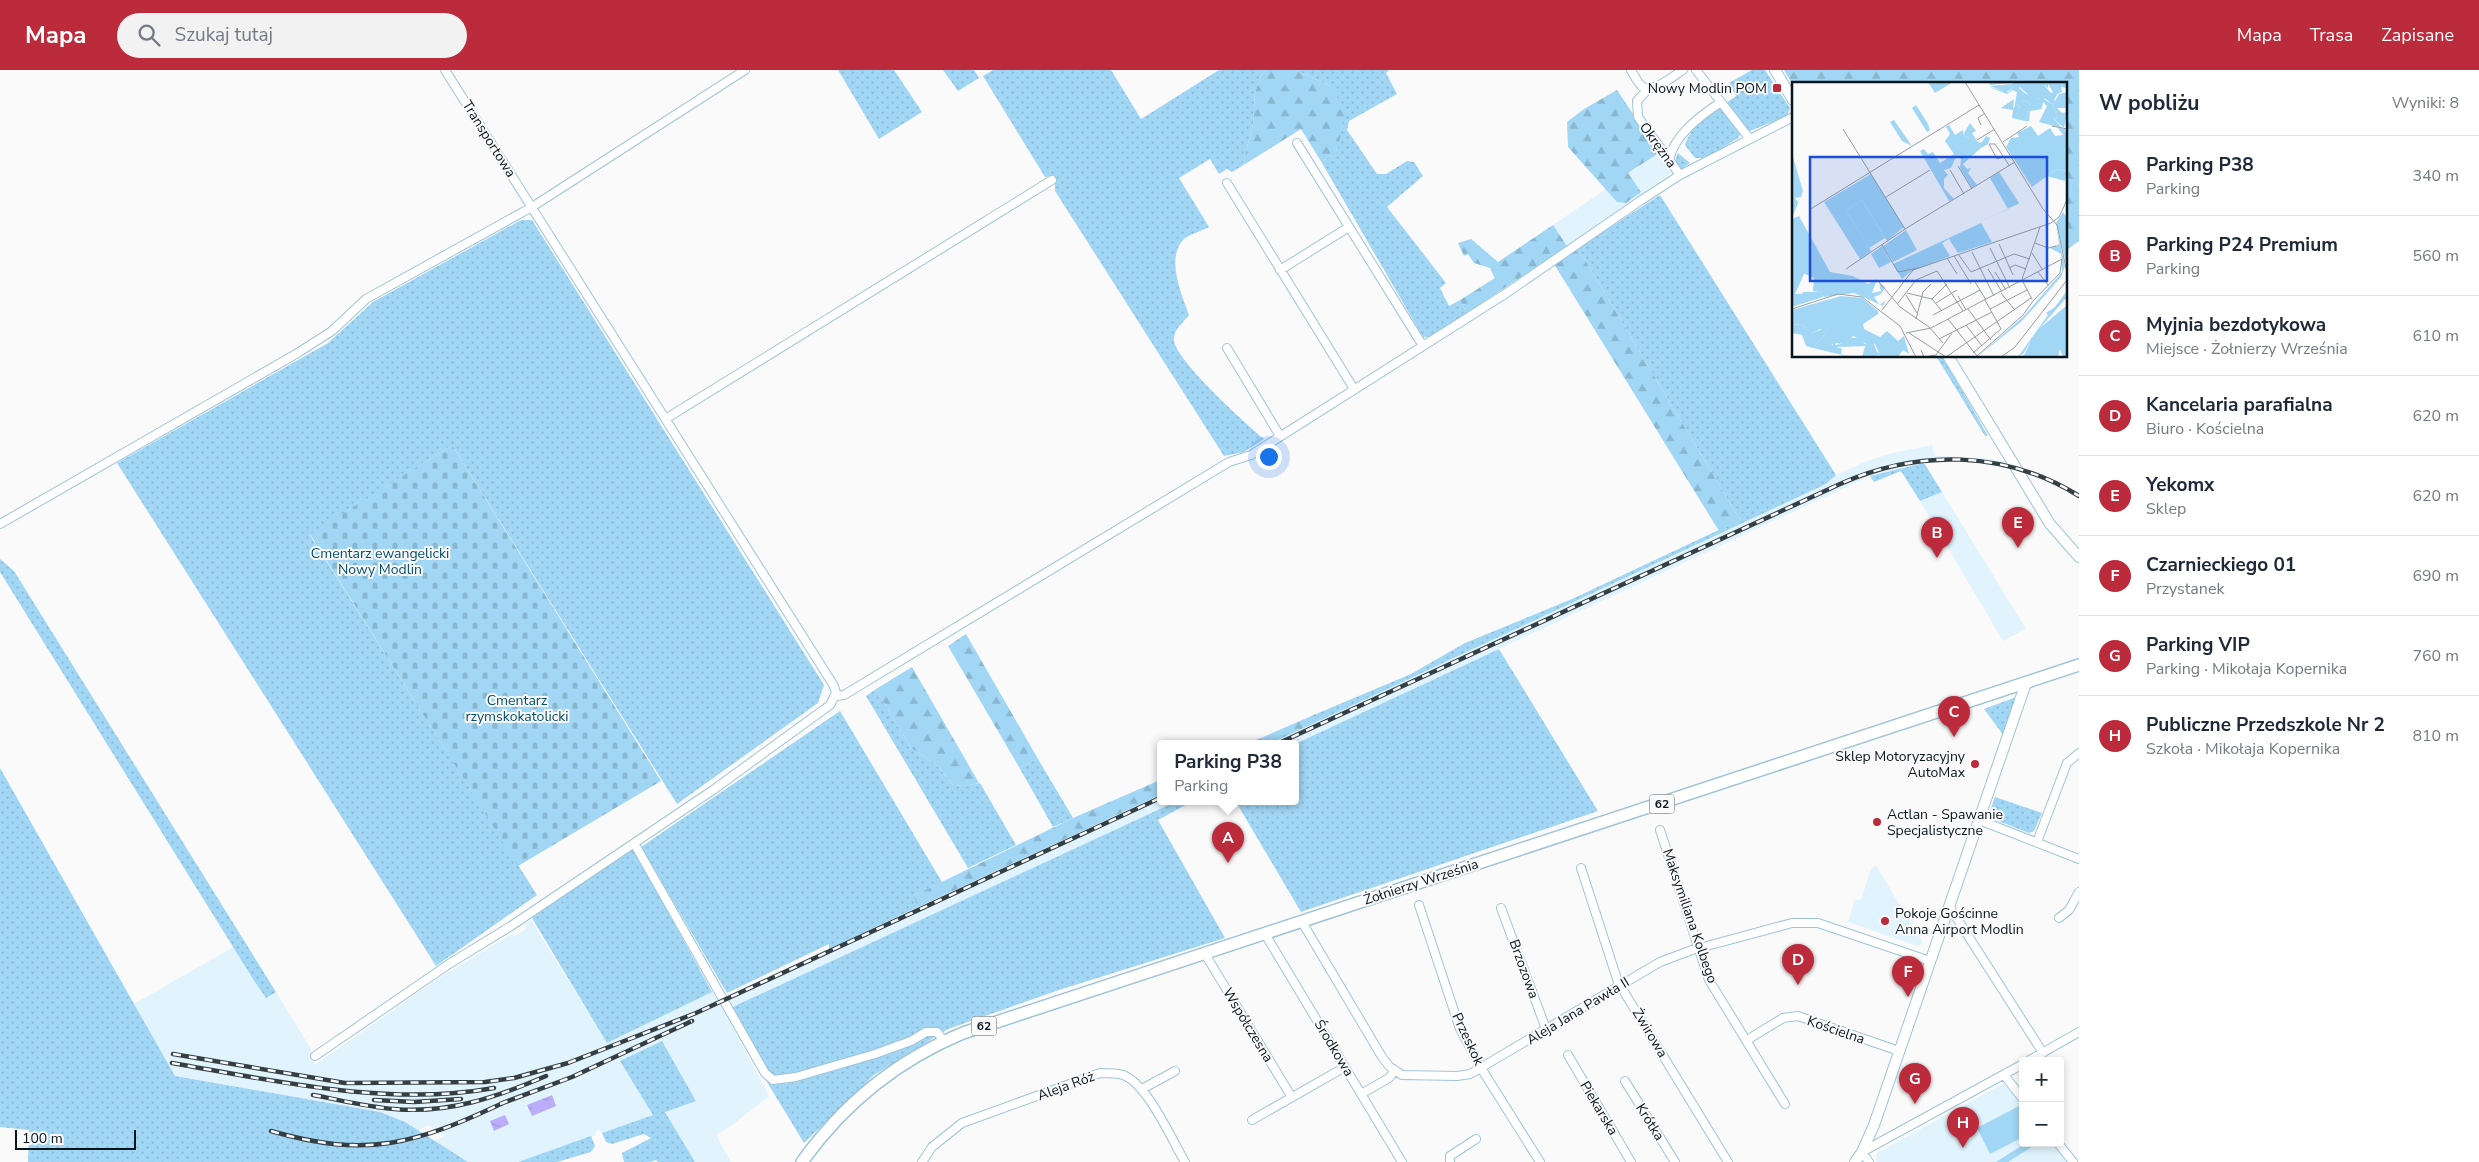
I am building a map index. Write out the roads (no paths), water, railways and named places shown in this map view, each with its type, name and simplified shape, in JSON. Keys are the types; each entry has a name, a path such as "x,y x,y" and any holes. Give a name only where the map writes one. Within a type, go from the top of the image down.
{"main road":[{"name":"Żołnierzy Września","path":"802,1162 836,1118 858,1096 906,1061 944,1041 2079,665"}],"street":[{"name":"Transportowa","path":"445,70 667,418 834,686 836,696"},
{"path":"0,524 296,354 332,332 366,299 532,207 745,70"},
{"path":"1631,70 1642,87 1648,89 1656,87 1683,70"},
{"path":"1696,70 1749,138"},
{"path":"1775,70 1792,98"},
{"name":"Okrężna","path":"1648,89 1637,101 1638,117 1680,175"},
{"path":"1668,160 1670,152 1697,118 1721,102"},
{"path":"315,1056 444,967 511,926 713,790 830,706 836,696 844,695 1229,462 1243,459 1423,346 1680,175 1792,117"},
{"path":"1297,143 1423,346"},
{"path":"667,418 1052,180"},
{"path":"1227,183 1354,390"},
{"path":"1280,270 1349,227"},
{"path":"1227,348 1280,436"},
{"path":"1949,358 2050,524 2079,557"},
{"path":"1854,1162 1862,1152 1899,1052 2026,683"},
{"path":"2037,842 2067,763 2079,753"},
{"path":"1979,820 2079,859"},
{"name":"Maksymiliana Kolbego","path":"1660,830 1710,980 1785,1104"},
{"path":"634,843 765,1073 773,1080 796,1076 875,1054 911,1041 930,1031 937,1032 944,1041"},
{"name":"Żwirowa","path":"1581,868 1611,964 1621,985 1728,1162"},
{"path":"2059,918 2069,910 2079,892"},
{"name":"Przeskok","path":"1419,905 1460,1029 1481,1068 1540,1162"},
{"path":"1950,906 2042,1053"},
{"name":"Brzozowa","path":"1501,908 1546,1029"},
{"path":"1302,922 1382,1057 1395,1070 1389,1078 1362,1094"},
{"name":"Aleja Jana Pawła II","path":"1395,1070 1402,1074 1416,1076 1457,1076 1470,1074 1660,962 1699,948 1792,923 1818,923 1930,961"},
{"name":"Środkowa","path":"1265,934 1402,1162"},
{"name":"Współczesna","path":"1204,954 1291,1096"},
{"name":"Kościelna","path":"1747,1040 1783,1018 1798,1016 1899,1052"},
{"path":"2035,1057 2079,1032"},
{"name":"Piekarska","path":"1568,1055 1631,1162"},
{"path":"1862,1152 2019,1066"},
{"path":"1252,1120 1291,1096 1345,1067"},
{"path":"1142,1089 1175,1071"},
{"name":"Aleja Róż","path":"922,1162 932,1147 962,1123 1100,1073 1124,1076 1142,1089 1185,1162"},
{"path":"2004,1074 2019,1094"},
{"name":"Krótka","path":"1625,1081 1675,1162"},
{"path":"1450,1162 1450,1156 1476,1139"},
{"path":"2061,1147 2073,1162"},
{"path":"1862,1152 1869,1162"}],"water":[{"path":"552,1095 556,1106 532,1116 527,1105"},
{"path":"505,1115 509,1124 494,1131 490,1121"}],"railway":[{"path":"1286,740 1840,484 1870,473 1930,460 1961,460 1991,463 2021,470 2051,481 2079,496"},
{"path":"173,1054 345,1083 485,1082 514,1078 568,1063 696,1013 1157,799"},
{"path":"500,1104 572,1077 692,1021"},
{"path":"172,1063 291,1084 373,1093 414,1095 494,1088"},
{"path":"313,1095 384,1108 434,1109 491,1097 546,1076"},
{"path":"374,1100 414,1102 461,1099"},
{"path":"271,1131 305,1140 336,1144 364,1145 391,1143 445,1128 505,1102"}],"place":[{"name":"Nowy Modlin POM","path":"1777,88"},
{"name":"Yekomx","path":"2018,548"},
{"name":"Parking P24 Premium","path":"1937,558"},
{"name":"Myjnia bezdotykowa","path":"1954,737"},
{"name":"Sklep Motoryzacyjny AutoMax","path":"1975,764"},
{"name":"Actlan - Spawanie Specjalistyczne","path":"1877,822"},
{"name":"Parking P38","path":"1228,863"},
{"name":"Pokoje Gościnne Anna Airport Modlin","path":"1885,921"},
{"name":"Kancelaria parafialna","path":"1798,985"},
{"name":"Czarnieckiego 01","path":"1908,997"},
{"name":"Parking VIP","path":"1915,1104"},
{"name":"Publiczne Przedszkole Nr 2","path":"1963,1148"}],"park label":[{"name":"Cmentarz ewangelicki Nowy Modlin","path":"380,562"},
{"name":"Cmentarz rzymskokatolicki","path":"517,708"}]}
